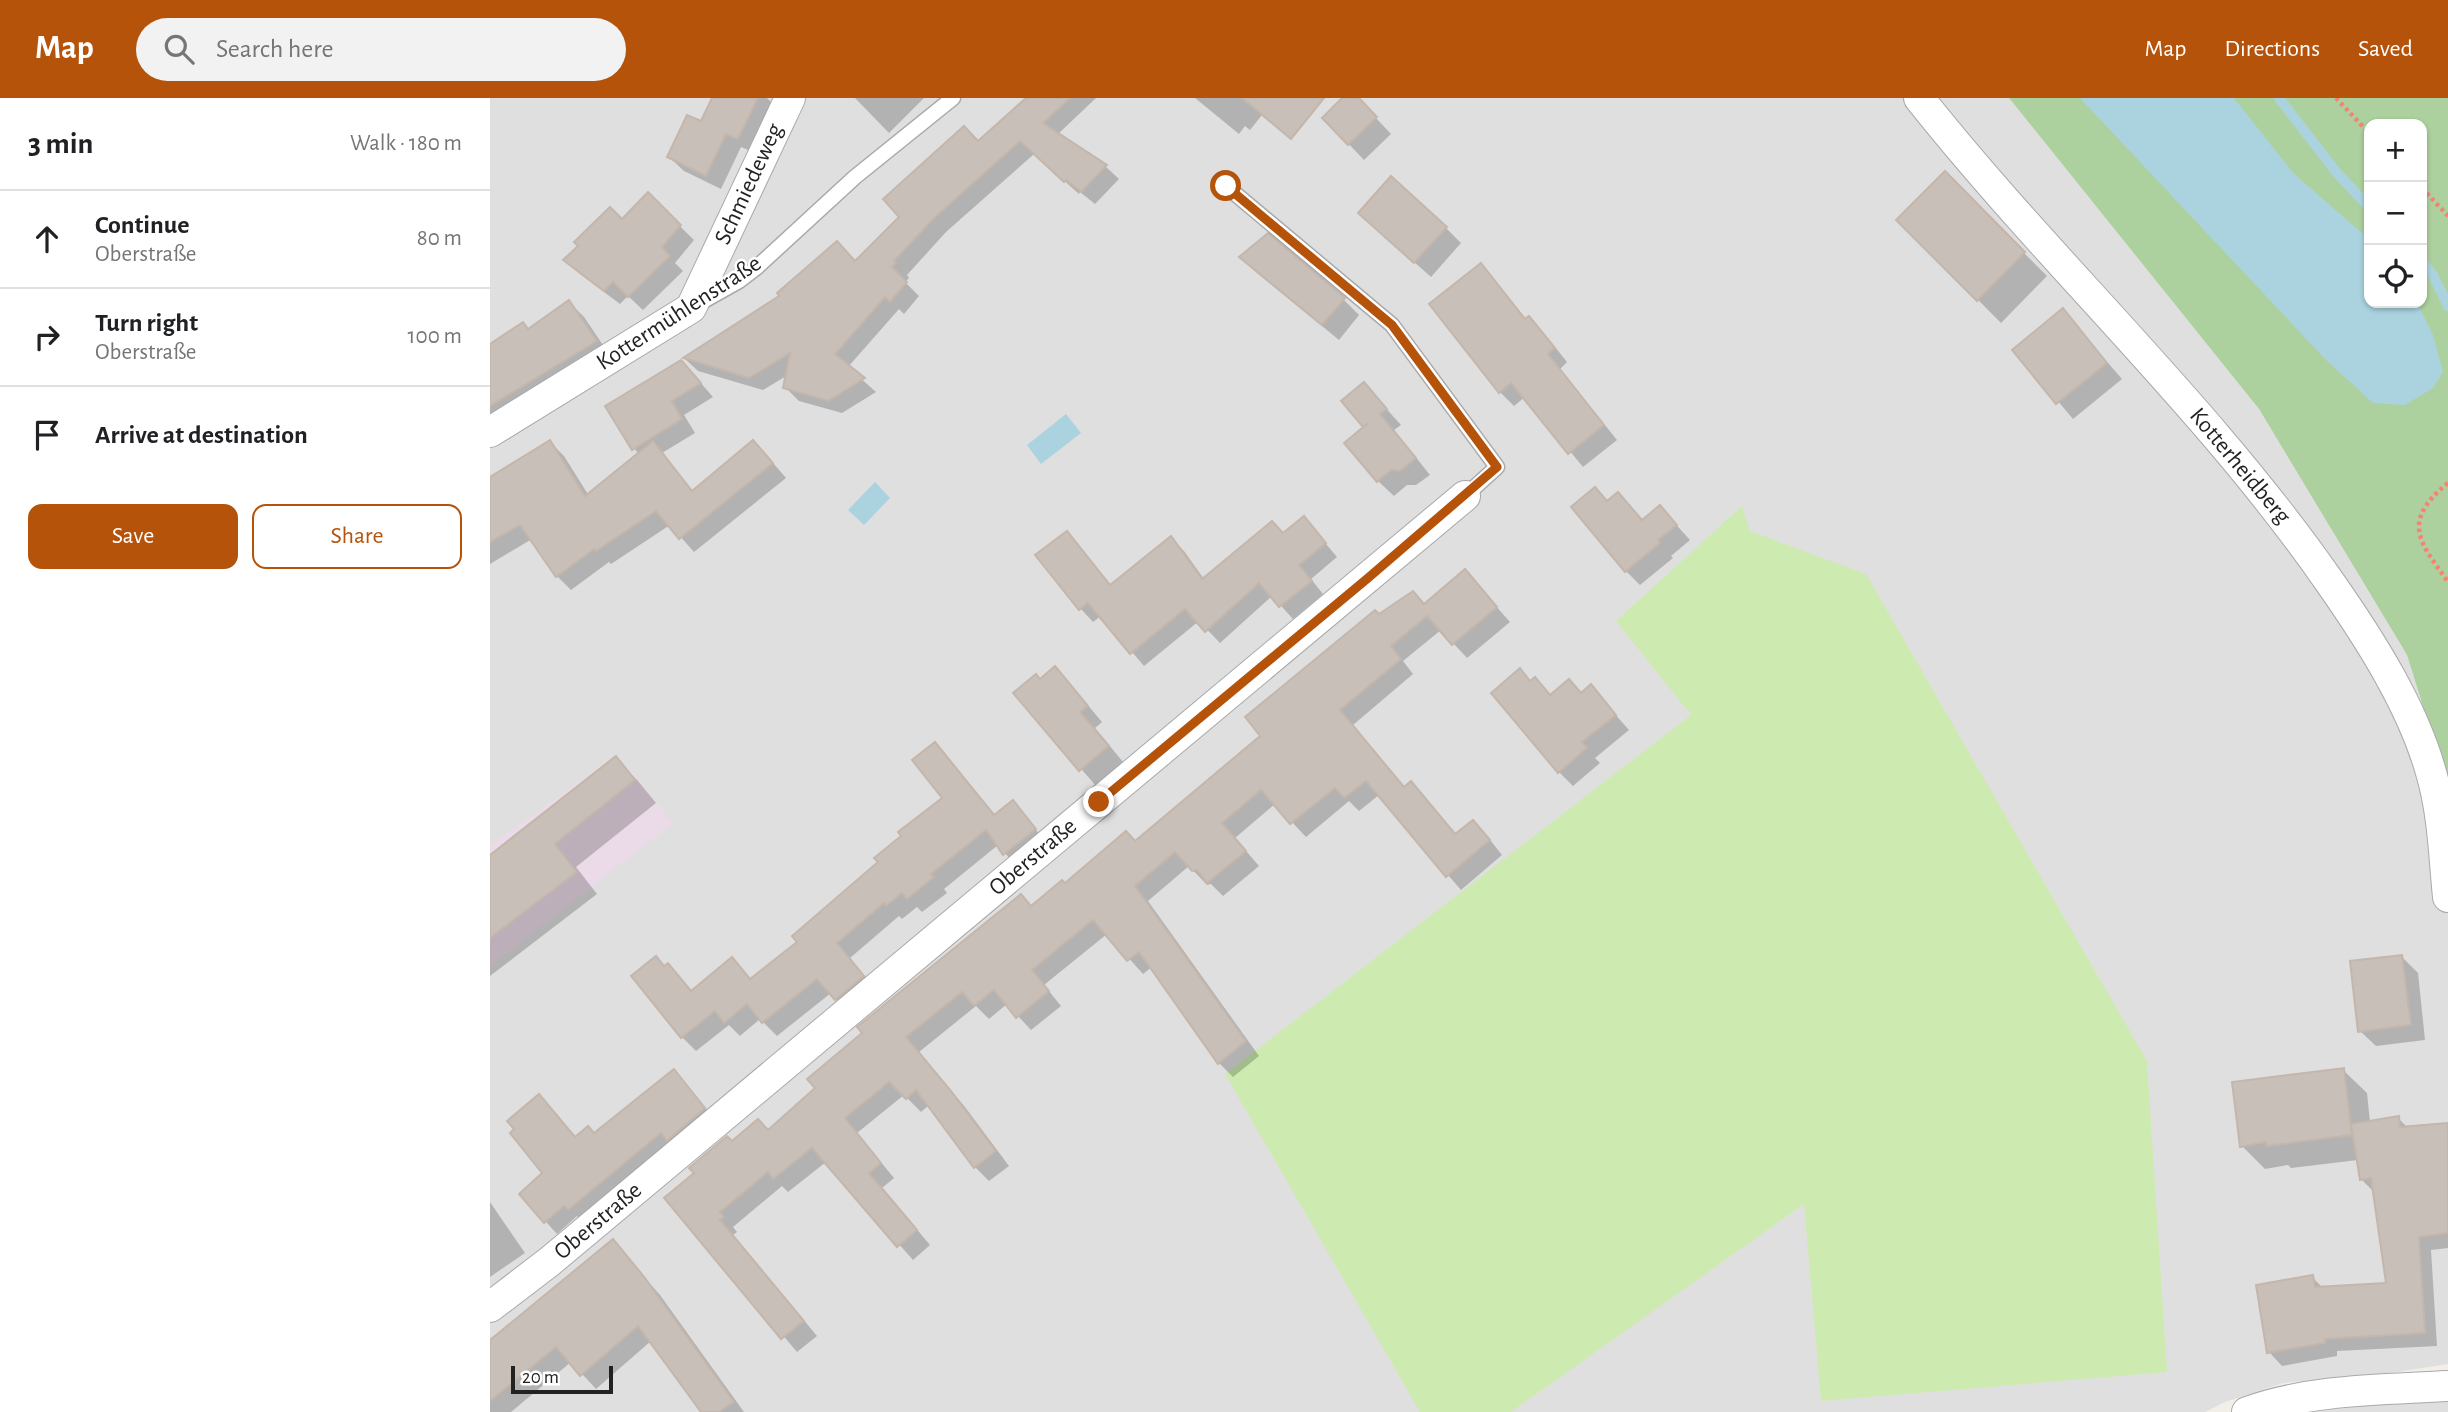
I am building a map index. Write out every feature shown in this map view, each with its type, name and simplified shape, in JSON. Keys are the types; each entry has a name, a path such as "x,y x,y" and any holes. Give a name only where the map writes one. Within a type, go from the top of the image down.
{"street":[{"name":"Schmiedeweg","path":"691,308 790,98"},
{"name":"Kotterheidberg","path":"1919,98 1968,160 2215,433 2300,538 2364,630 2415,731 2432,777 2441,822 2448,897"},
{"name":"Kottermühlenstraße","path":"490,432 691,308"},
{"name":"Oberstraße","path":"490,1307 549,1262 1465,496"},
{"path":"2247,1412 2297,1398 2448,1386"}],"lane":[{"name":"Kottermühlenstraße","path":"691,308 739,281 756,268 855,177 953,98"},
{"name":"Oberstraße","path":"1226,186 1392,325 1497,467 1465,496"}],"path":[{"path":"2336,98 2364,128"},
{"path":"2427,193 2448,216"},
{"path":"2448,484 2424,508 2420,521 2420,538 2428,555 2448,582"}],"shaded area":[{"path":"490,98 2009,98 2259,409 2407,655 2448,787 2448,1364 2390,1373 2283,1383 2225,1402 2205,1412 490,1412"},
{"path":"617,755 673,823 490,966 490,846"},
{"path":"2405,1401 2448,1401 2448,1412 2316,1412"}],"green space":[{"path":"2009,98 2448,98 2448,787 2407,655 2259,409"},
{"path":"1742,506 1750,531 1866,574 2147,1061 2167,1372 1821,1401 1804,1204 1511,1412 1420,1412 1225,1074 1691,715 1616,621"}],"water":[{"path":"2080,98 2234,98 2294,174 2364,235 2364,308 2420,308 2433,335 2443,372 2433,388 2405,405 2373,403 2326,360"},
{"path":"1066,414 1081,433 1041,464 1027,445"},
{"path":"875,482 890,498 864,525 848,510"}],"building":[{"path":"712,98 758,98 738,139 726,134 706,176 667,157 687,115 701,121"},
{"path":"1026,98 1070,98 1043,123 1107,165 1081,192 1066,180 1064,182 1020,141 933,219 894,261 896,263 892,267 907,282 890,302 885,297 835,354 865,378 828,401 783,388 790,353 749,378 683,358 779,296 777,293 837,241 855,261 899,217 883,199 964,126 978,141"},
{"path":"1242,98 1324,98 1291,139"},
{"path":"1342,98 1359,98 1377,117 1348,145 1322,118"},
{"path":"1945,171 2025,252 1977,301 1896,220"},
{"path":"1391,176 1447,227 1414,263 1358,213"},
{"path":"648,192 681,225 662,247 670,256 628,297 613,282 604,291 563,260 578,246 574,242 610,207 622,219"},
{"path":"1268,233 1345,298 1322,325 1239,257"},
{"path":"1481,263 1525,319 1529,316 1555,348 1548,354 1604,425 1568,454 1511,383 1499,393 1429,304"},
{"path":"569,300 597,341 490,406 490,344 523,322 528,329"},
{"path":"2063,308 2107,363 2056,404 2012,350"},
{"path":"681,360 701,383 672,401 682,419 632,450 605,406"},
{"path":"1364,382 1387,409 1380,414 1416,458 1400,471 1391,470 1377,482 1344,443 1368,423 1363,427 1341,401"},
{"path":"550,440 585,496 653,441 692,491 753,440 773,463 679,539 656,511 596,551 594,549 556,577 520,525 490,542 490,477"},
{"path":"1595,487 1607,501 1618,492 1642,520 1660,505 1677,525 1625,572 1571,507"},
{"path":"1304,516 1326,543 1299,565 1312,581 1279,607 1259,583 1205,632 1185,609 1130,654 1088,603 1079,610 1035,555 1067,531 1110,585 1171,536 1202,579 1272,521 1283,533"},
{"path":"1465,569 1497,607 1452,645 1427,616 1391,646 1401,659 1340,710 1404,787 1411,781 1455,834 1473,820 1490,840 1446,877 1366,781 1344,798 1335,788 1290,824 1261,790 1222,823 1246,851 1207,883 1197,870 1192,871 1175,852 1135,886 1246,1041 1218,1064 1139,952 1127,961 1093,920 1032,970 1049,991 1016,1018 994,990 974,1006 962,992 906,1037 996,1151 974,1168 916,1090 906,1099 889,1082 845,1118 881,1163 869,1173 917,1230 897,1247 812,1148 773,1179 768,1172 720,1212 724,1217 720,1220 804,1321 781,1339 664,1198 694,1173 689,1168 727,1136 732,1141 758,1119 768,1130 815,1088 807,1079 862,1033 857,1027 1021,894 1031,906 1062,880 1065,883 1126,831 1135,841 1260,736 1245,717 1375,610 1379,614 1413,591 1424,604"},
{"path":"1055,666 1088,706 1080,712 1109,746 1079,771 1013,693 1036,674 1040,679"},
{"path":"1520,668 1530,681 1535,677 1550,695 1569,679 1581,693 1591,684 1616,715 1582,742 1587,748 1558,773 1491,693"},
{"path":"935,742 994,815 1013,800 1036,829 1003,855 986,830 931,874 934,877 907,899 902,893 886,906 884,903 837,943 864,976 835,1000 817,979 762,1023 747,1004 724,1023 715,1011 681,1038 631,976 656,956 664,966 668,963 691,991 732,957 750,979 797,942 792,936 878,862 874,858 901,836 898,832 942,798 912,760"},
{"path":"616,756 635,780 555,844 577,872 490,938 490,855"},
{"path":"2402,955 2411,1025 2358,1032 2350,961"},
{"path":"2344,1068 2352,1135 2266,1146 2266,1142 2240,1147 2232,1082"},
{"path":"674,1069 705,1108 667,1141 661,1133 568,1210 564,1206 544,1223 519,1194 542,1173 510,1133 514,1129 507,1121 539,1094 575,1137 588,1126 594,1133"},
{"path":"2399,1116 2400,1127 2448,1123 2448,1233 2419,1237 2425,1333 2325,1339 2325,1343 2267,1353 2256,1285 2313,1275 2315,1287 2386,1283 2371,1178 2360,1180 2351,1124"},
{"path":"613,1239 645,1278 734,1402 719,1412 701,1412 638,1326 580,1376 556,1347 490,1401 490,1340"}],"waterway":[{"path":"2279,98 2337,173 2364,202"},
{"path":"2427,268 2448,306"}],"route":[{"path":"1099,802 1497,467 1392,325 1226,186"}]}
